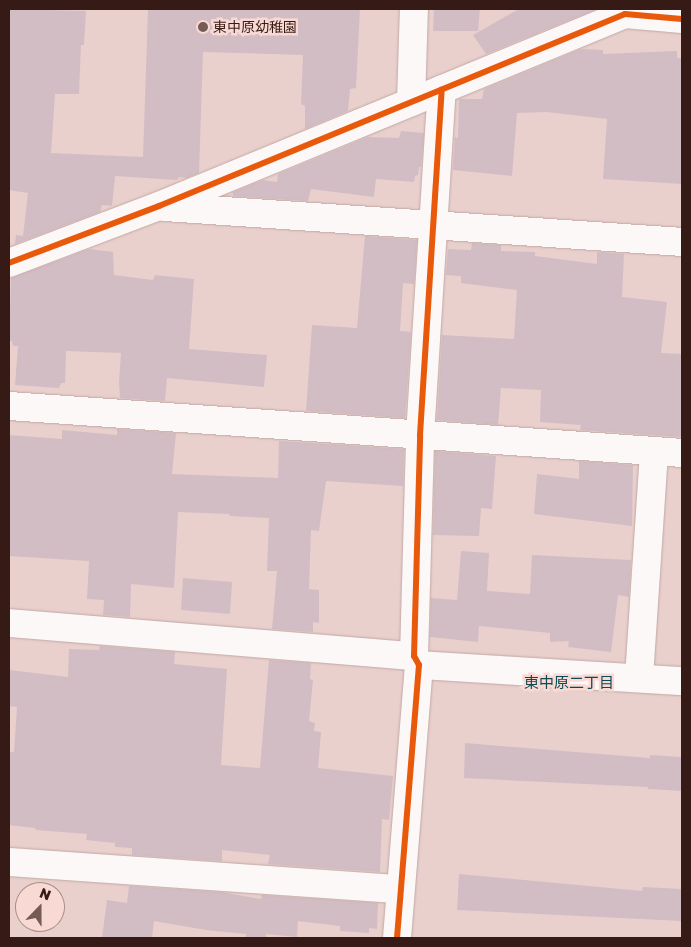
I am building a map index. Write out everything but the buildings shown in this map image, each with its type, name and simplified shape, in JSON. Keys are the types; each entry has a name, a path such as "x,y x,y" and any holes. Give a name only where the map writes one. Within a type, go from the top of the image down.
{"street":[{"path":"411,102 414,9"},
{"path":"9,262 159,206 631,11 682,19"},
{"path":"397,938 416,661 420,435 442,90"},
{"path":"159,206 682,242"},
{"path":"9,406 682,453"},
{"path":"639,678 654,451"},
{"path":"9,623 416,661 682,681"},
{"path":"9,862 400,889"}],"cycle path":[{"path":"9,263 159,206 625,14 682,19"},
{"path":"397,938 419,665 414,656 420,435 442,90"}],"place":[{"name":"東中原幼稚園","path":"203,27"}],"district":[{"name":"東中原二丁目","path":"569,683"}]}
